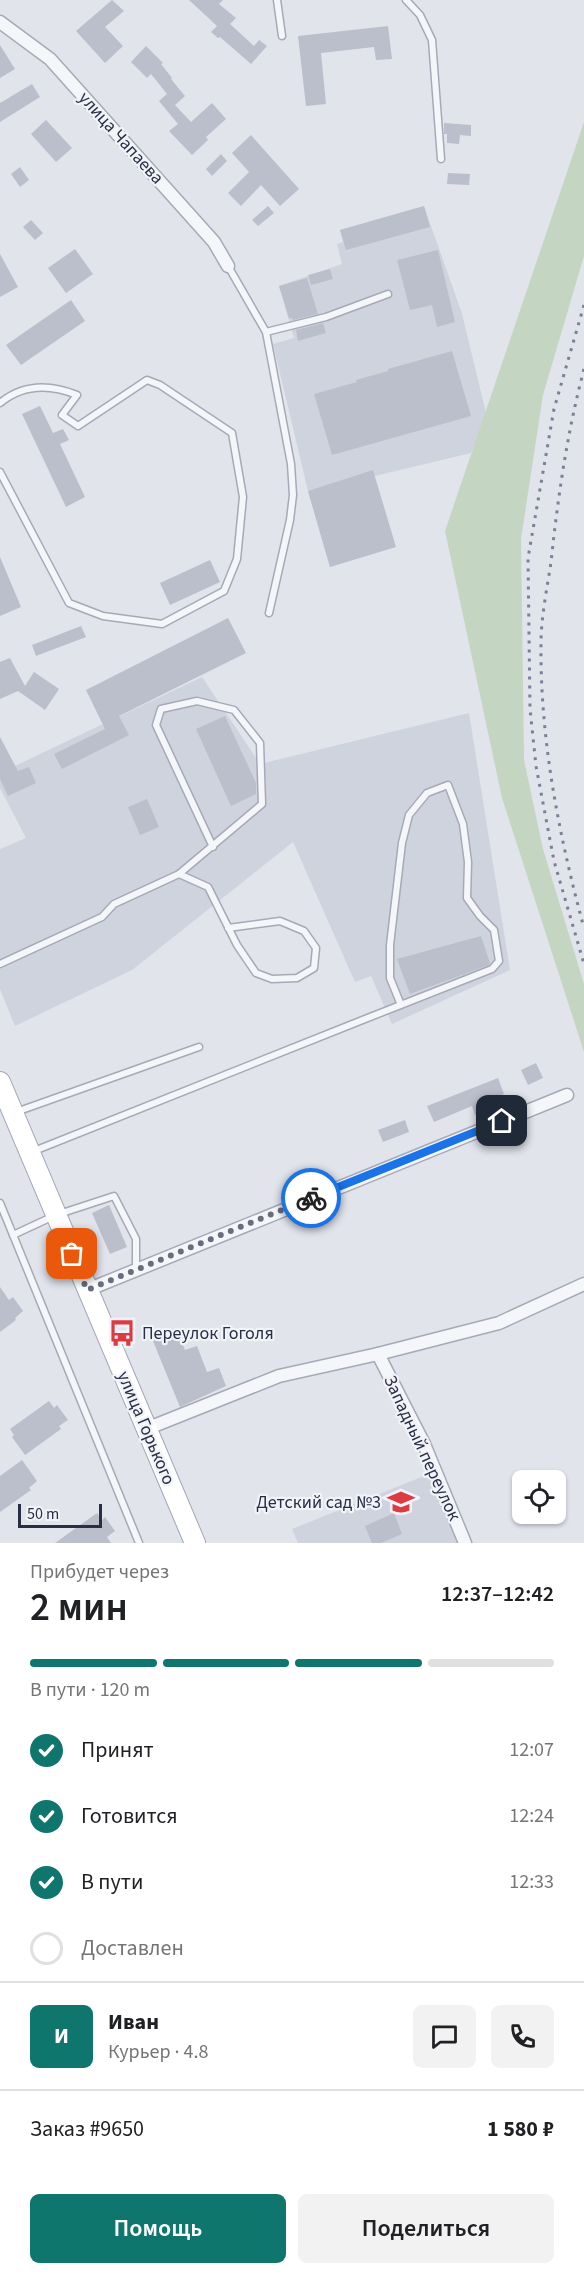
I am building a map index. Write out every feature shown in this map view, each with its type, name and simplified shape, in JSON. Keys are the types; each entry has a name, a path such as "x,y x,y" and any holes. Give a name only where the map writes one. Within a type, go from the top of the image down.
{"main road":[{"name":"улица Горького","path":"5,1099 195,1543"}],"street":[{"name":"улица Чапаева","path":"0,22 50,59 214,242 228,266"},
{"path":"87,1290 567,1095"},
{"name":"Западный переулок","path":"146,1429 279,1376 499,1323 584,1284"},
{"name":"Западный переулок","path":"378,1354 424,1444 465,1543"}],"lane":[{"path":"277,0 282,36"},
{"path":"406,0 420,15 432,40 441,159"},
{"path":"228,266 266,332 291,464 293,495 279,575 269,613"},
{"path":"266,332 326,317 388,294"},
{"path":"0,403 7,397 34,387 62,389 77,394 62,415 78,426 147,380 160,385 232,433 243,497 237,559 224,591 162,624 103,616 69,603 0,472"},
{"path":"0,964 102,917 114,904 179,874 213,847 262,804 260,743 234,710 197,701 161,709 156,725 213,847"},
{"path":"30,1153 492,969 499,961 494,930 467,898 468,862 463,824 448,785 427,794 408,815 402,843 390,945 390,978 401,1005"},
{"path":"179,874 208,887 228,928 237,945 256,973 272,979 297,978 314,968 316,948 304,931 280,921 228,928"},
{"path":"5,1099 199,1047"},
{"path":"13,1235 56,1215 114,1196 136,1239 136,1269"},
{"path":"0,1203 139,1543"}],"shaded area":[{"path":"424,206 462,314 487,417 471,453 375,476 368,555 330,567 308,491 273,344 294,338 279,286 342,264 337,244 343,242 340,230"},
{"path":"202,677 260,764 469,713 510,970 392,1024 371,976 355,982 293,842 132,970 15,1026 0,989 0,849 26,838 0,788 0,773"},
{"name":"Детский сад №3","path":"429,1474 458,1543 298,1543 292,1529"}],"green space":[{"path":"584,122 584,256 543,395 521,539 524,760 543,849 584,984 584,1052 502,798 445,531"}],"building":[{"path":"112,0 124,11 105,27 123,46 105,63 76,31"},
{"path":"189,0 223,0 219,4 236,18 230,24 254,46 259,40 267,46 251,64 211,32 217,26"},
{"path":"388,26 392,59 376,60 374,47 321,53 326,104 306,106 298,36"},
{"path":"0,45 15,69 0,78"},
{"path":"146,46 163,63 161,64 185,96 175,105 191,122 212,103 226,119 206,137 208,140 192,155 169,131 178,124 159,101 167,94 151,74 147,78 131,62"},
{"path":"32,84 40,97 0,122 0,103"},
{"path":"46,120 72,148 56,162 31,134"},
{"path":"444,123 471,125 471,136 460,135 459,144 447,143"},
{"path":"251,135 299,189 280,206 261,185 241,206 228,193 249,172 232,153"},
{"path":"221,154 227,161 212,176 206,169"},
{"path":"20,167 29,180 20,187 11,174"},
{"path":"448,173 470,174 469,185 447,184"},
{"path":"268,206 274,213 258,226 252,220"},
{"path":"424,206 430,227 346,250 340,230"},
{"path":"31,220 43,233 35,240 23,227"},
{"path":"75,249 93,274 66,293 48,268"},
{"path":"438,250 455,322 437,327 432,305 410,310 397,260"},
{"path":"0,254 18,287 0,297"},
{"path":"330,269 333,279 311,285 308,275"},
{"path":"307,278 318,314 293,320 289,318 279,286"},
{"path":"71,300 85,321 21,365 6,345"},
{"path":"323,323 326,333 298,341 296,330"},
{"path":"452,351 471,416 332,455 314,394 357,382 356,380 388,371 388,369"},
{"path":"40,406 53,433 63,429 69,440 60,444 85,497 66,507 22,414"},
{"path":"373,470 396,547 330,567 308,491"},
{"path":"0,557 21,607 0,616"},
{"path":"210,560 220,582 170,605 160,583"},
{"path":"228,618 246,653 119,716 129,735 62,769 54,754 105,729 86,690"},
{"path":"81,626 86,637 36,656 32,645"},
{"path":"10,658 25,686 34,672 59,689 45,710 18,691 0,699 0,662"},
{"path":"225,716 256,783 256,794 231,806 196,729"},
{"path":"0,737 18,771 29,767 36,783 8,796 0,779"},
{"path":"147,799 159,827 140,835 128,807"},
{"path":"481,936 489,965 410,994 397,959"},
{"path":"536,1063 543,1078 528,1085 521,1070"},
{"path":"498,1078 504,1094 483,1102 487,1111 475,1115 472,1106 434,1122 427,1106"},
{"path":"405,1120 409,1132 383,1142 378,1130"},
{"path":"109,1205 127,1247 110,1254 92,1213"},
{"path":"0,1287 9,1300 13,1297 23,1311 15,1318 16,1320 0,1332"},
{"path":"177,1331 185,1350 197,1346 207,1372 219,1368 226,1386 180,1407 153,1341"},
{"path":"49,1401 54,1408 57,1405 68,1420 59,1426 61,1429 25,1455 12,1437 14,1435 10,1429"},
{"path":"22,1460 37,1481 29,1488 31,1490 0,1512 0,1476"},
{"path":"97,1513 102,1520 105,1517 115,1531 107,1537 111,1543 55,1543"},
{"path":"394,1513 402,1534 381,1543 372,1543 365,1526"}],"railway":[{"path":"584,305 554,409 528,558 530,709 536,766 554,861 584,964"},
{"path":"584,369 564,465 543,613 541,644 544,716 553,788 584,928"}],"way so far":[{"path":"72,1254 87,1290 311,1198"}],"place":[{"name":"Переулок Гоголя","path":"122,1333"},
{"name":"Детский сад №3","path":"401,1502"}],"route":[{"path":"311,1198 502,1121"}]}
